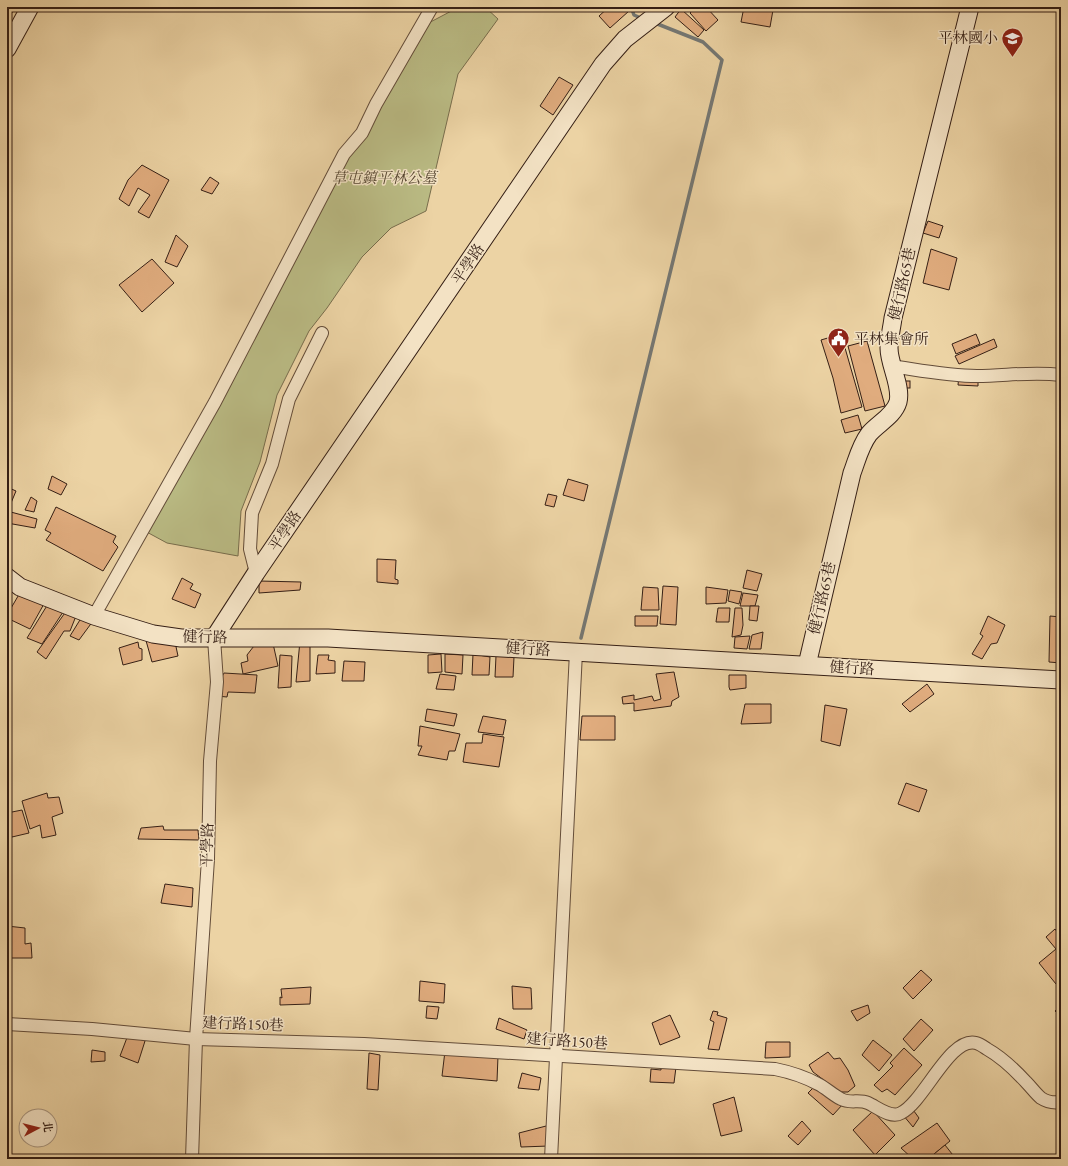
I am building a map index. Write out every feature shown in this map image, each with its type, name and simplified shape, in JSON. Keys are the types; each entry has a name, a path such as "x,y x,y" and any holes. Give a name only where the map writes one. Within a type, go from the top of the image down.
{"street":[{"path":"7,49 30,7"},
{"path":"94,616 215,402 344,154 362,133 376,104 432,7"},
{"name":"平學路","path":"192,1159 196,1038 208,859 210,761 217,682 214,638 256,573 603,64 625,39 666,7"},
{"name":"健行路65巷","path":"807,665 854,467 860,449 870,434 893,411 898,403 898,392 891,366 889,348 893,318 970,7"},
{"path":"256,573 250,549 252,513 272,464 289,399 322,333"},
{"path":"891,366 978,376 1045,372 1061,374"},
{"name":"健行路","path":"7,577 20,587 94,616 153,634 181,638 328,638 1061,680"},
{"path":"551,1159 576,652"},
{"name":"建行路150巷","path":"7,1024 92,1029 196,1038 364,1044 782,1070 819,1084 848,1102 866,1102 889,1114 895,1115 902,1113 921,1094 956,1049 964,1044 976,1043 998,1055 1010,1064 1041,1098 1054,1103 1061,1102"}],"green space":[{"name":"草屯鎮平林公墓","path":"459,7 485,7 498,19 458,74 426,211 391,228 362,257 327,308 309,331 277,395 260,462 241,511 238,556 167,543 143,530 419,28"}],"building":[{"path":"7,7 11,7 14,10 7,19"},
{"path":"609,7 626,7 629,11 610,28 599,16"},
{"path":"696,7 706,7 718,20 706,31 690,13"},
{"path":"744,7 756,7 773,10 770,27 741,22"},
{"path":"681,9 704,30 698,37 675,17"},
{"path":"559,77 573,85 553,115 540,106"},
{"path":"142,165 169,180 149,218 138,212 150,195 138,188 129,206 119,199 128,180"},
{"path":"210,177 219,183 212,194 201,190"},
{"path":"928,221 943,226 939,238 923,233"},
{"path":"176,235 188,246 177,267 165,262"},
{"path":"931,249 957,258 949,290 923,283"},
{"path":"152,259 174,283 142,312 119,285"},
{"name":"平林集會所","path":"841,334 862,407 841,413 833,378 821,340"},
{"path":"976,334 980,344 956,354 952,344"},
{"path":"994,339 997,347 959,364 955,356"},
{"path":"867,341 885,406 865,411 848,346"},
{"path":"959,375 978,376 978,386 958,385"},
{"path":"901,381 910,381 910,388 901,388"},
{"path":"858,415 862,429 845,433 841,420"},
{"path":"52,476 67,484 61,495 48,489"},
{"path":"568,479 588,485 584,501 563,495"},
{"path":"7,487 16,491 11,503 7,501"},
{"path":"548,494 557,496 554,507 545,505"},
{"path":"31,497 37,501 34,512 25,510"},
{"path":"56,507 116,536 113,542 118,547 103,571 46,540 51,533 45,530"},
{"path":"7,511 37,519 35,528 7,523"},
{"path":"377,559 396,560 395,579 398,580 398,584 377,582"},
{"path":"747,570 762,574 757,591 743,588"},
{"path":"182,578 193,584 190,589 201,594 195,608 172,599"},
{"path":"259,581 301,582 300,590 259,593"},
{"path":"663,586 678,587 676,625 660,624"},
{"path":"643,587 658,588 659,610 641,610"},
{"path":"706,587 728,590 726,603 706,604"},
{"path":"730,590 742,592 739,604 728,601"},
{"path":"21,591 45,602 30,629 7,618 7,615"},
{"path":"743,593 758,595 755,606 740,606"},
{"path":"48,604 63,612 42,644 27,638"},
{"path":"750,606 759,606 757,621 749,620"},
{"path":"718,608 730,608 729,622 716,622"},
{"path":"735,608 742,608 743,625 741,635 732,637"},
{"path":"67,610 76,616 70,631 64,631 46,659 37,652"},
{"path":"83,615 93,621 79,640 70,636"},
{"path":"635,616 658,616 657,626 635,626"},
{"path":"988,616 1005,625 997,643 991,644 982,659 972,654 983,636 980,634"},
{"path":"1050,616 1061,617 1061,663 1049,662"},
{"path":"763,632 761,649 749,649 752,635"},
{"path":"750,636 747,649 734,648 735,637"},
{"path":"145,637 164,639 164,644 175,642 178,656 152,662"},
{"path":"272,639 278,666 243,674 241,663 248,661 247,655 257,642"},
{"path":"300,641 310,641 310,681 296,682"},
{"path":"138,642 139,648 142,649 142,660 123,665 119,648"},
{"path":"441,654 442,672 428,673 428,655"},
{"path":"445,654 463,655 462,674 445,672"},
{"path":"473,654 490,657 489,675 472,675"},
{"path":"280,655 292,656 291,687 278,688"},
{"path":"318,655 329,655 328,660 335,661 335,673 316,674"},
{"path":"496,656 514,657 513,677 495,677"},
{"path":"344,661 365,662 364,681 342,681"},
{"path":"674,672 679,697 672,701 671,706 634,711 634,703 623,704 622,697 634,695 634,700 652,696 654,701 661,699 656,674"},
{"path":"224,673 257,675 255,693 228,692 227,697 217,696 218,684"},
{"path":"440,674 456,676 454,690 436,689"},
{"path":"729,675 746,675 746,688 730,690"},
{"path":"927,684 934,694 910,712 902,704"},
{"path":"745,704 771,704 771,723 741,724"},
{"path":"825,705 847,709 840,746 821,741"},
{"path":"427,709 457,714 454,726 425,721"},
{"path":"483,716 506,720 503,735 478,732"},
{"path":"582,716 615,716 615,740 580,740"},
{"path":"420,726 460,734 455,751 449,751 447,760 418,755 422,746 418,746"},
{"path":"483,734 504,737 499,767 463,762 466,743 482,743"},
{"path":"906,783 927,790 919,812 898,804"},
{"path":"47,793 48,798 59,797 63,813 52,817 56,835 42,838 40,825 30,829 22,801"},
{"path":"22,810 29,833 12,837 7,823 7,813"},
{"path":"163,826 164,830 198,830 199,840 138,839 141,828"},
{"path":"165,884 193,888 192,907 161,903"},
{"path":"7,926 25,928 25,944 31,943 32,958 7,958"},
{"path":"1055,929 1061,937 1061,980 1056,984 1039,963 1056,949 1046,937"},
{"path":"921,970 932,980 913,999 903,988"},
{"path":"420,981 445,984 444,1003 419,1001"},
{"path":"512,986 531,988 532,1009 513,1009"},
{"path":"311,987 310,1004 280,1005 280,997 282,998 281,989"},
{"path":"868,1005 870,1013 857,1021 851,1011"},
{"path":"1061,1005 1061,1017 1055,1011"},
{"path":"427,1006 439,1007 437,1019 426,1018"},
{"path":"713,1011 718,1012 717,1015 727,1018 719,1050 708,1049 714,1022 710,1020"},
{"path":"670,1015 680,1037 660,1045 652,1023"},
{"path":"499,1018 527,1030 524,1039 496,1029"},
{"path":"921,1019 933,1030 914,1051 903,1039"},
{"path":"128,1035 145,1041 138,1063 120,1056"},
{"path":"873,1040 892,1055 879,1071 862,1055"},
{"path":"766,1042 790,1042 790,1057 765,1058"},
{"path":"904,1048 922,1065 895,1095 887,1089 882,1092 874,1085 893,1066 890,1063"},
{"path":"92,1050 105,1052 105,1061 91,1062"},
{"path":"445,1051 498,1056 497,1081 442,1076"},
{"path":"828,1052 834,1059 840,1058 848,1070 855,1086 848,1092 840,1092 813,1072 809,1065"},
{"path":"369,1053 380,1055 378,1090 367,1089"},
{"path":"661,1065 676,1067 674,1083 650,1082 651,1069 661,1070"},
{"path":"522,1073 541,1078 539,1090 518,1088"},
{"path":"816,1085 843,1104 833,1115 808,1093"},
{"path":"734,1097 742,1131 721,1136 713,1104"},
{"path":"911,1107 919,1118 913,1127 903,1115"},
{"path":"873,1111 895,1135 875,1155 853,1130"},
{"path":"802,1121 811,1131 798,1145 788,1136"},
{"path":"937,1123 950,1141 928,1159 913,1159 901,1148"},
{"path":"550,1125 549,1146 521,1147 519,1133"},
{"path":"945,1145 956,1159 928,1159"}],"waterway":[{"path":"631,7 634,15 643,19"},
{"path":"581,638 722,60 703,42 655,23"}],"place":[{"name":"平林國小","path":"1013,58"},
{"name":"平林集會所","path":"838,358"}]}
